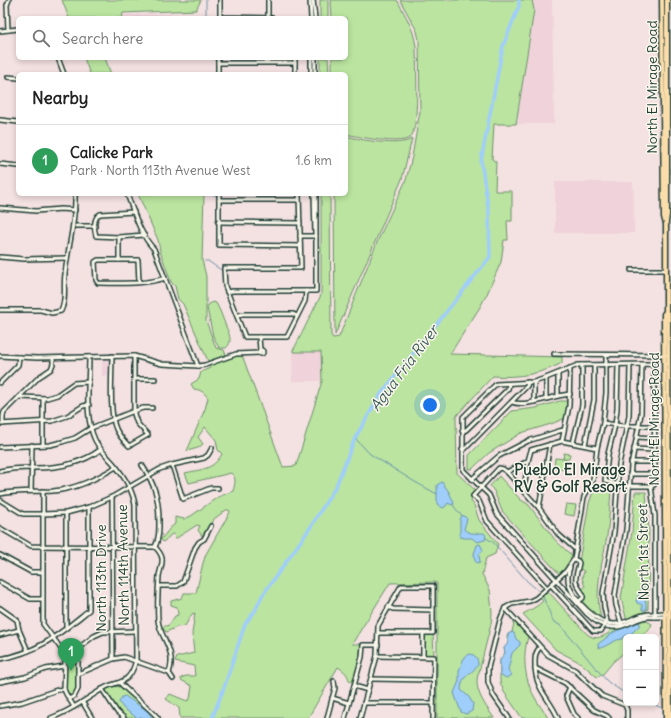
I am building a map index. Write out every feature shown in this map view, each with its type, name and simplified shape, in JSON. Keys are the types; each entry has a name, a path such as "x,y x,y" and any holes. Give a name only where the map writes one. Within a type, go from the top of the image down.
{"main road":[{"name":"North El Mirage Road","path":"662,0 665,22"},
{"name":"North El Mirage Road","path":"667,0 665,22 667,179"},
{"name":"North El Mirage Road","path":"665,67 669,126 666,219 666,312 664,314 668,355 668,614 670,718"},
{"name":"North El Mirage Road","path":"666,718 669,637"}],"street":[{"path":"8,30 7,5 9,0"},
{"path":"220,0 220,16"},
{"path":"268,0 268,16"},
{"path":"310,0 311,16"},
{"path":"313,0 315,16"},
{"path":"0,31 16,29"},
{"path":"59,60 63,72"},
{"path":"295,60 295,72"},
{"path":"311,60 311,72"},
{"path":"315,60 315,72"},
{"path":"218,72 218,63 295,64"},
{"path":"8,77 16,78"},
{"path":"0,120 16,122"},
{"path":"0,164 16,166"},
{"path":"0,310 41,310 52,313 61,311 65,303 64,284 67,258 72,238 75,196"},
{"path":"128,196 144,235 154,249 198,366"},
{"path":"219,196 219,245 300,246"},
{"path":"299,196 301,268 223,270 224,283 245,337 287,337 305,301 306,291"},
{"path":"227,292 316,291 315,196"},
{"path":"220,200 299,200"},
{"path":"0,208 36,211 61,209 75,210"},
{"path":"134,212 100,214 95,219 96,236 119,237 144,235"},
{"path":"218,222 300,223"},
{"path":"76,226 95,226"},
{"path":"300,236 316,236"},
{"path":"119,237 119,260"},
{"path":"0,257 24,260 67,258"},
{"path":"139,282 138,260 96,261 96,282 139,282 155,281 165,278"},
{"path":"632,270 666,270"},
{"path":"237,316 242,314 293,314 298,316"},
{"path":"0,356 54,358 134,356 162,364 198,366 206,365 236,354 259,352 259,337"},
{"path":"554,354 668,355"},
{"path":"509,718 493,695 488,677 488,668 500,620 505,608 512,604 533,600 541,594 570,565 574,558 584,497 593,480 597,448 603,423 606,393 606,355"},
{"path":"112,356 113,419 122,439 129,446 148,435 135,419 134,356"},
{"path":"0,383 18,365 19,357"},
{"name":"North 114th Avenue","path":"89,357 89,405 91,428 100,450 116,467 128,487 135,505 136,660 133,672 128,678 120,683"},
{"path":"54,358 52,368 39,377 4,412 2,424 43,422 62,418 83,406 89,405"},
{"path":"551,585 593,631 599,631 605,625 607,621 603,593 614,532 619,464 627,426 630,402 630,364"},
{"path":"618,365 618,392 615,425 608,454 605,482 629,486 651,486 655,484 653,365 642,364 582,365 534,382 496,384 462,419 463,470 489,495 494,508 500,517 556,580 595,618 605,625 621,624 650,615 668,614"},
{"path":"621,624 615,595 626,530 631,462 639,426 642,395 642,364"},
{"path":"574,443 582,405 582,365"},
{"path":"586,445 594,400 594,365"},
{"path":"562,442 570,394 570,368"},
{"path":"558,374 558,395"},
{"path":"546,378 546,398"},
{"path":"134,379 155,379"},
{"path":"19,397 43,399 57,395 74,383 89,382"},
{"path":"462,449 465,449 512,402 527,386 528,382"},
{"path":"534,382 534,402"},
{"path":"462,431 466,430 508,389 509,384"},
{"path":"512,402 534,402 558,395 570,394"},
{"path":"43,399 43,445"},
{"path":"0,447 56,444 134,411 143,408 152,408"},
{"path":"603,423 627,426 654,426"},
{"path":"472,479 499,456 528,440 564,430"},
{"path":"637,437 654,438"},
{"path":"524,490 531,450 562,442 597,448"},
{"path":"539,508 550,444"},
{"path":"32,445 32,491"},
{"path":"0,500 23,514 66,513 89,507 112,497 160,469 204,458 212,448"},
{"path":"0,471 17,468 48,468 67,465 86,458 100,450"},
{"path":"634,450 654,450"},
{"path":"507,472 528,461"},
{"path":"631,462 655,462"},
{"path":"142,465 155,489 159,505 159,536 155,547"},
{"path":"172,465 183,499 211,488 218,488"},
{"path":"0,494 11,492 53,491 75,487 90,482 116,467"},
{"path":"547,588 487,521 479,501 473,496 499,468 503,469 524,490 558,534 576,550"},
{"path":"630,474 655,474"},
{"name":"North 1st Street","path":"651,486 655,516 655,615"},
{"path":"43,491 43,624 67,657"},
{"name":"North 113th Drive","path":"112,497 112,659"},
{"path":"0,659 37,648 89,610 89,507"},
{"path":"66,513 66,628"},
{"path":"159,586 177,586 183,582 193,547 204,539 211,526"},
{"path":"0,528 31,546 155,547"},
{"path":"155,547 162,556 158,619 160,628 170,647 171,668 169,673"},
{"path":"0,555 31,572 42,572"},
{"path":"574,558 579,562 576,579 578,587 583,594 583,598 578,602"},
{"path":"570,565 568,572 569,583 571,591 578,602"},
{"path":"0,582 30,599 42,599"},
{"path":"360,718 377,656 378,624 401,586 433,586 433,633 378,633"},
{"path":"388,607 393,609 433,610"},
{"path":"0,608 17,620 19,630 28,651"},
{"path":"505,608 540,647 552,658 574,670 602,696 625,705 627,710 627,718"},
{"path":"0,635 19,630"},
{"path":"74,707 64,689 64,666 67,657 94,636 103,632 135,631"},
{"path":"423,633 423,656"},
{"path":"345,718 362,657 363,644 378,645"},
{"path":"540,647 535,655 536,678 539,687 558,718"},
{"path":"70,699 77,692 78,660 73,653"},
{"path":"377,656 434,656 433,718"},
{"path":"78,674 112,659 124,657 169,673 173,679"},
{"path":"0,682 25,677 46,669 64,666"},
{"path":"535,668 570,687 594,710 609,718"},
{"path":"371,679 434,680"},
{"path":"327,718 335,688 334,681"},
{"path":"51,718 63,714 83,703 102,689 120,683 137,700 148,707 158,718"},
{"path":"354,686 368,690"},
{"path":"570,687 566,696 574,714 578,718"},
{"path":"0,706 22,702 64,689"},
{"path":"102,689 117,712 124,718"},
{"path":"332,698 349,703"},
{"path":"83,703 92,718"},
{"path":"364,703 433,704"},
{"path":"63,714 66,718"}],"shaded area":[{"path":"532,0 552,0 554,124 516,124 534,10"},
{"path":"171,14 171,16 123,16"},
{"path":"555,182 633,182 634,233 555,233"},
{"path":"293,352 321,352 322,381 292,381"},
{"path":"102,358 111,358 111,376 102,376"}],"green space":[{"path":"62,0 201,0 196,10 123,13 122,16 68,16"},
{"path":"320,0 328,0 328,16 320,16"},
{"path":"331,0 397,0 411,28 416,47 416,110 415,123 410,138 397,141 388,141 348,134 348,72 332,72 332,60 348,60 348,16 332,16"},
{"path":"400,0 532,0 534,10 516,124 494,124 492,159 496,162 495,191 512,191 512,221 507,221 508,240 504,240 501,262 487,294 450,354 562,357 562,363 546,370 520,376 493,376 456,417 457,473 476,491 471,501 474,505 479,520 498,544 495,554 486,558 482,574 490,590 492,613 491,624 477,678 480,696 494,718 437,718 437,583 434,582 390,583 352,644 362,644 354,683 349,681 348,676 338,667 308,718 180,718 179,708 166,699 170,694 187,701 190,699 192,686 181,680 181,678 186,676 195,676 194,666 175,662 177,657 194,653 192,634 195,613 192,614 185,626 177,627 166,632 162,627 169,625 175,616 178,615 177,607 171,605 171,601 182,598 184,593 196,593 206,554 230,512 229,510 226,510 214,519 202,536 198,530 200,526 197,525 175,539 174,534 172,534 163,542 161,539 175,524 175,517 184,519 191,516 218,497 233,491 235,481 231,473 189,483 185,473 211,466 222,454 218,450 216,440 205,427 198,437 203,444 198,448 187,451 205,409 208,398 199,390 194,389 191,384 199,379 201,372 210,368 209,365 233,356 242,355 283,467 296,466 322,381 321,352 293,352 293,349 321,295 321,196 330,196 331,335 333,338 339,337 378,240 406,180 412,157 420,111 419,40 417,31"},
{"path":"85,60 106,60 110,72 89,72"},
{"path":"320,60 328,60 329,72 320,72"},
{"path":"348,136 389,143 412,139 402,179 335,335 334,196 348,196"},
{"path":"139,196 204,196 202,260 206,276 206,321 216,348 224,350 226,355 208,361 183,304 178,299 175,286 171,282 160,251 158,240"},
{"path":"213,302 216,303 219,308 230,336 230,342 226,348 220,348 213,336 207,308 208,305"},
{"path":"560,401 570,401 568,417 521,433 489,453 472,469 469,469 469,455 512,411 536,408"},
{"path":"564,453 570,454 569,459 566,459 564,470 554,468 555,458 565,459 563,458"},
{"path":"499,476 521,500 528,504 556,541 574,556 561,576 502,511 494,491 490,486"},
{"path":"599,488 611,489 607,536 598,589 599,611 602,622 579,601 583,597 580,590 585,587 582,578 584,571 578,568 589,503 593,492"},
{"path":"635,492 646,492 649,531 648,609 635,616 640,621 645,620 652,624 649,630 644,634 623,634 623,654 613,662 603,674 597,677 581,663 556,650 523,614 536,607 543,601 539,596 546,589 587,634 595,638 609,633 612,624 627,621 621,598 632,532"},
{"path":"566,504 576,505 574,516 564,514"},
{"path":"515,618 529,634 525,650 526,674 537,702 548,718 522,718 504,692 500,682 500,660 505,653 504,648 508,644 507,635 512,632"},
{"path":"423,633 433,633 434,657 423,656"},
{"path":"73,655 77,662 76,689 75,693 71,696 68,694 66,689 66,663 68,657"},
{"path":"111,686 121,687 126,690 157,718 125,718 119,712 105,690"}],"water":[{"path":"442,482 454,503 452,505 448,503 443,508 437,504 437,485"},
{"path":"463,515 467,519 464,529 471,533 484,533 486,536 485,540 477,542 472,538 460,537 460,519"},
{"path":"480,544 483,550 479,555 480,562 477,563 475,561 474,554 477,545"},
{"path":"641,588 645,588 646,590 646,610 642,610 642,605 636,601"},
{"path":"638,622 640,623 640,625 632,633 623,634 622,639 601,648 598,647 598,644 614,632"},
{"path":"512,632 514,633 516,639 520,642 520,645 512,653 508,670 512,675 506,678 500,674 500,660 505,653 504,648 508,643 508,634"},
{"path":"470,654 474,655 478,661 478,665 465,678 461,685 461,690 469,697 473,704 472,711 466,714 461,712 454,693 459,681 459,671 463,660"},
{"path":"125,696 146,710 153,718 137,718 123,708 119,702 122,697"}],"waterway":[{"path":"206,0 206,16"},
{"name":"Agua Fria River","path":"212,718 225,685 245,624 255,611 262,596 310,528 336,486 355,438 381,394 490,257 489,212 481,161 503,46 519,6 519,0"},
{"path":"205,261 208,261 221,270"},
{"path":"355,438 370,454 437,494"},
{"path":"453,504 462,516"},
{"path":"486,538 493,542 527,581 540,592"},
{"path":"542,594 553,621 561,626 608,682 623,692"},
{"path":"657,706 662,708"}],"place":[{"name":"Calicke Park","path":"71,671"}],"district":[{"name":"Pueblo El Mirage RV & Golf Resort","path":"570,478"}]}
